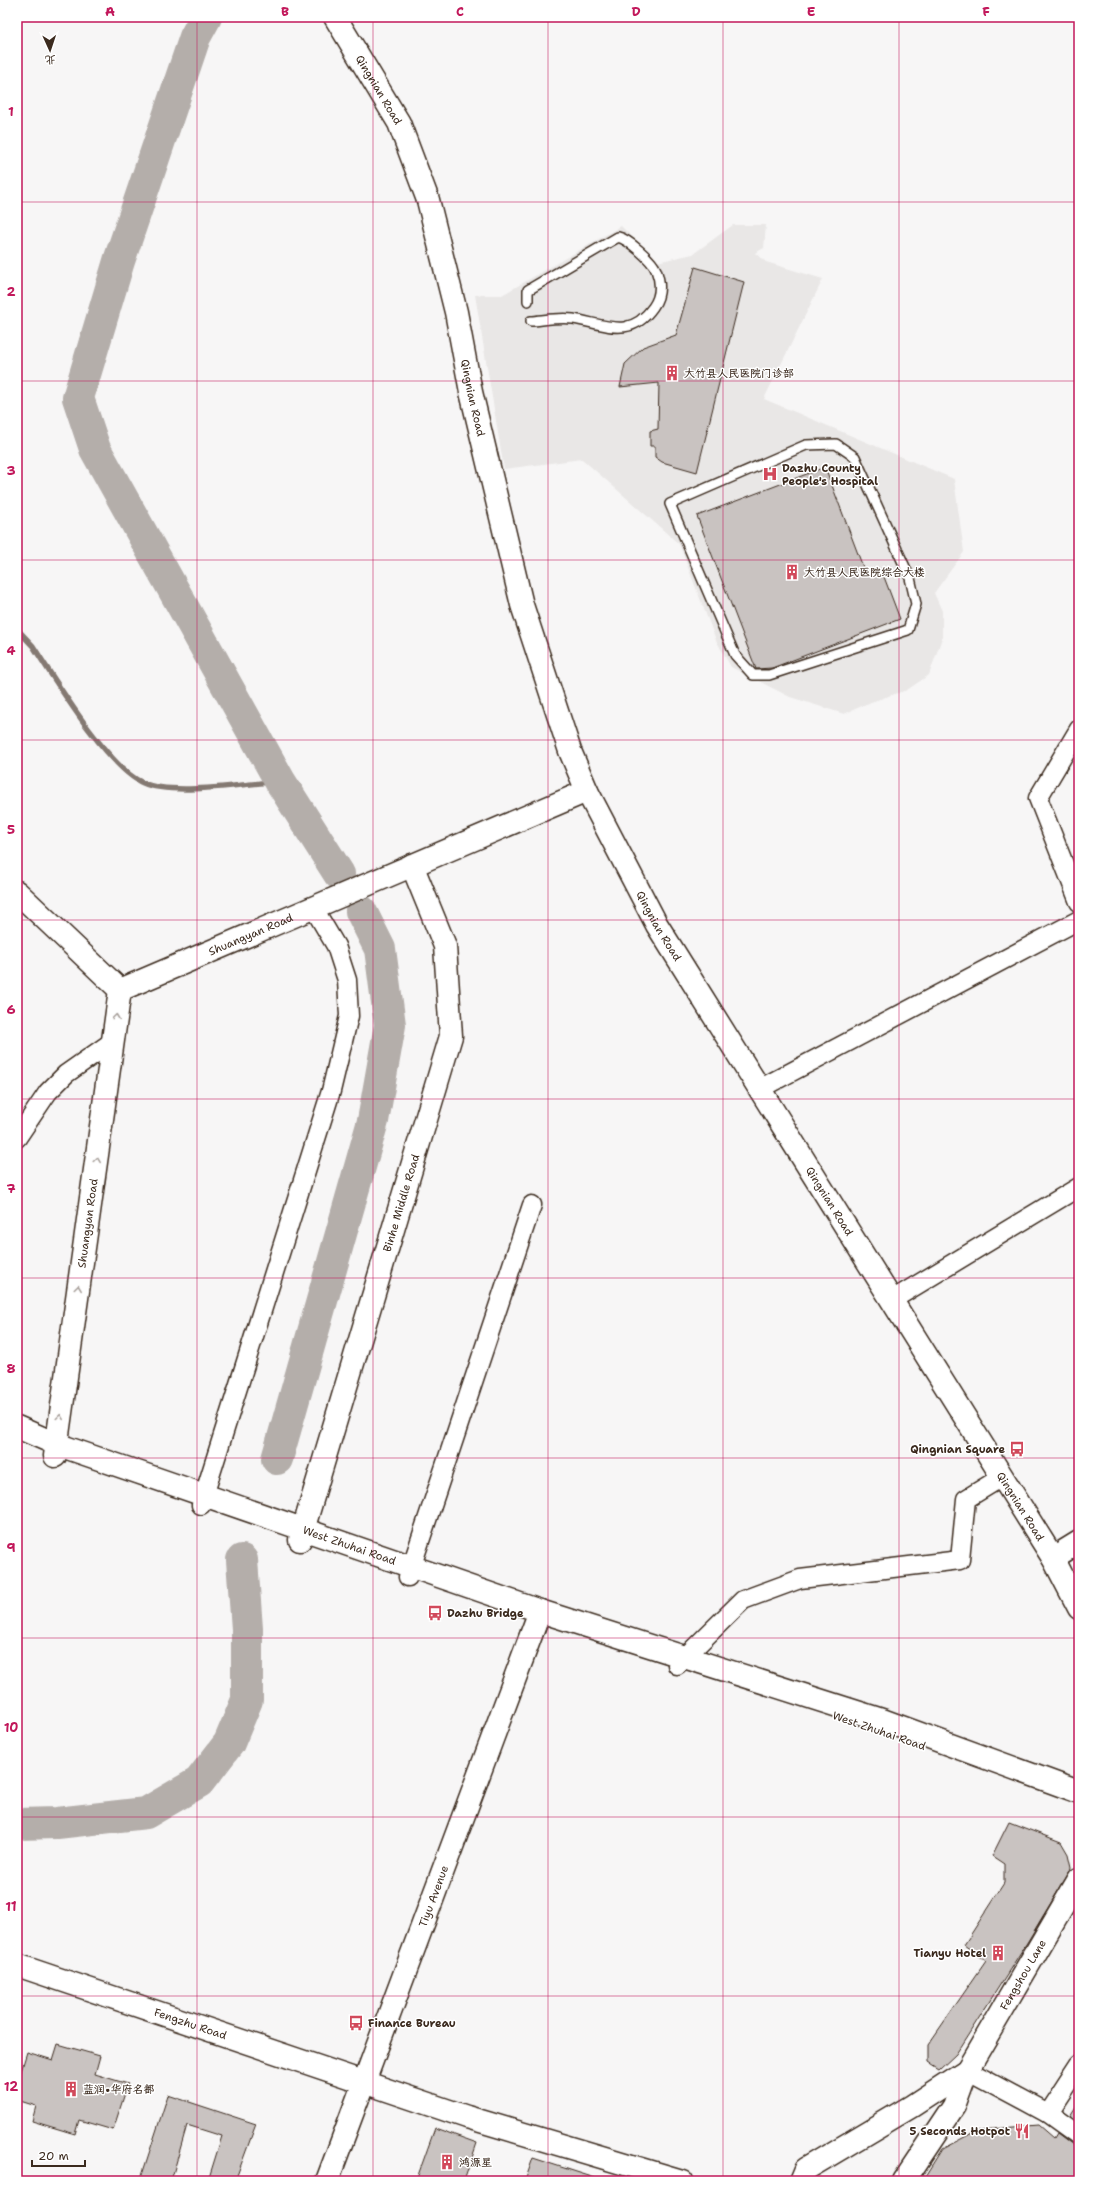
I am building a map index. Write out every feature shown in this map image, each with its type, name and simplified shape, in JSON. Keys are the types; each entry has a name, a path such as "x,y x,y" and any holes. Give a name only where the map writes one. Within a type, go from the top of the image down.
{"street":[{"name":"Qingnian Road","path":"335,17 399,123 428,200 456,312 471,392 522,605 570,751 587,791 657,925 761,1088 1053,1558 1079,1608"},
{"path":"1079,729 1038,798 1079,902"},
{"path":"412,865 587,791"},
{"name":"Shuangyan Road","path":"56,1450 120,990 380,877 412,865"},
{"name":"Binhe Middle Road","path":"302,1534 451,1036 445,946 412,865"},
{"path":"17,892 120,990"},
{"path":"203,1500 331,1091 350,1016 347,980 336,946 312,907"},
{"path":"761,1088 1079,920"},
{"path":"17,1138 48,1092 66,1074 113,1041"},
{"path":"892,1300 1079,1188"},
{"path":"409,1572 532,1205"},
{"name":"West Zhuhai Road","path":"17,1427 56,1450"},
{"name":"West Zhuhai Road","path":"17,1439 56,1450 538,1616 681,1661 885,1721 1077,1795"},
{"path":"681,1661 743,1600 800,1579 960,1560 966,1499 1002,1477"},
{"path":"1053,1558 1079,1542"},
{"name":"Tiyu Avenue","path":"327,2181 538,1616"},
{"name":"Fengshou Lane","path":"904,2181 954,2106 967,2070 1079,1879"},
{"name":"Fengzhu Road","path":"17,1965 468,2117 682,2181"},
{"path":"1047,2113 1079,2064"},
{"path":"967,2070 1047,2113 1079,2136"},
{"name":"Fengshou Lane","path":"801,2181 806,2169 912,2106 967,2070"}],"lane":[{"path":"528,301 528,290 618,236 626,238 655,267 658,275 660,289 656,302 645,318 629,327 610,327 572,319 530,321"},
{"path":"836,444 854,457 910,578 916,604 908,630 768,675 753,675 735,655 670,504 806,445 836,444"}],"shaded area":[{"name":"Dazhu County People's Hospital","path":"733,225 766,225 764,248 755,253 766,262 823,279 764,399 954,479 964,552 934,593 942,611 942,638 929,675 907,690 871,702 844,714 790,697 731,667 716,640 679,544 582,459 504,469 475,295 502,295 621,226 657,262 693,254"}],"building":[{"name":"大竹县人民医院门诊部","path":"695,267 744,282 697,472 662,462 655,457 655,446 650,446 650,431 658,429 659,383 620,387 625,364 643,347 676,335"},
{"name":"大竹县人民医院综合大楼","path":"825,467 866,575 881,569 900,619 772,668 756,669 697,516"},
{"name":"Tianyu Hotel","path":"1009,1822 1061,1842 1068,1854 1071,1867 1070,1871 1028,1941 956,2054 939,2070 928,2063 928,2045 986,1961 964,1945 1004,1883 1004,1864 992,1856"},
{"name":"蓝润•华府名都","path":"58,2044 100,2056 95,2074 128,2084 113,2130 79,2120 75,2134 32,2121 36,2106 17,2100 17,2084 27,2052 53,2060"},
{"name":"蓝润•华府名都","path":"168,2095 256,2124 235,2181 208,2181 222,2136 187,2125 171,2181 140,2181"},
{"path":"1079,2100 1079,2123 1069,2116"},
{"path":"1039,2125 1054,2138 1057,2133 1073,2145 1079,2146 1079,2181 922,2181 942,2149 978,2130"},
{"name":"鸿源星","path":"435,2128 477,2143 464,2181 416,2181"},
{"path":"533,2158 595,2178 595,2181 525,2181"}],"waterway":[{"path":"206,17 195,37 119,261 78,398 95,449 280,781 339,874"},
{"path":"17,629 33,646 83,722 99,742 114,760 129,774 143,783 156,787 190,789 280,781"},
{"path":"277,1459 373,1121 390,1025 380,949 361,911"},
{"path":"17,1824 57,1823 146,1813 199,1782 229,1743 247,1700 247,1629 242,1560"}],"place":[{"name":"大竹县人民医院门诊部","path":"672,373"},
{"name":"Dazhu County People's Hospital","path":"770,474"},
{"name":"大竹县人民医院综合大楼","path":"792,572"},
{"name":"Qingnian Square","path":"1017,1449"},
{"name":"Dazhu Bridge","path":"435,1613"},
{"name":"Tianyu Hotel","path":"998,1953"},
{"name":"Finance Bureau","path":"356,2023"},
{"name":"蓝润•华府名都","path":"71,2089"},
{"name":"5 Seconds Hotpot","path":"1022,2131"},
{"name":"鸿源星","path":"447,2162"}]}
